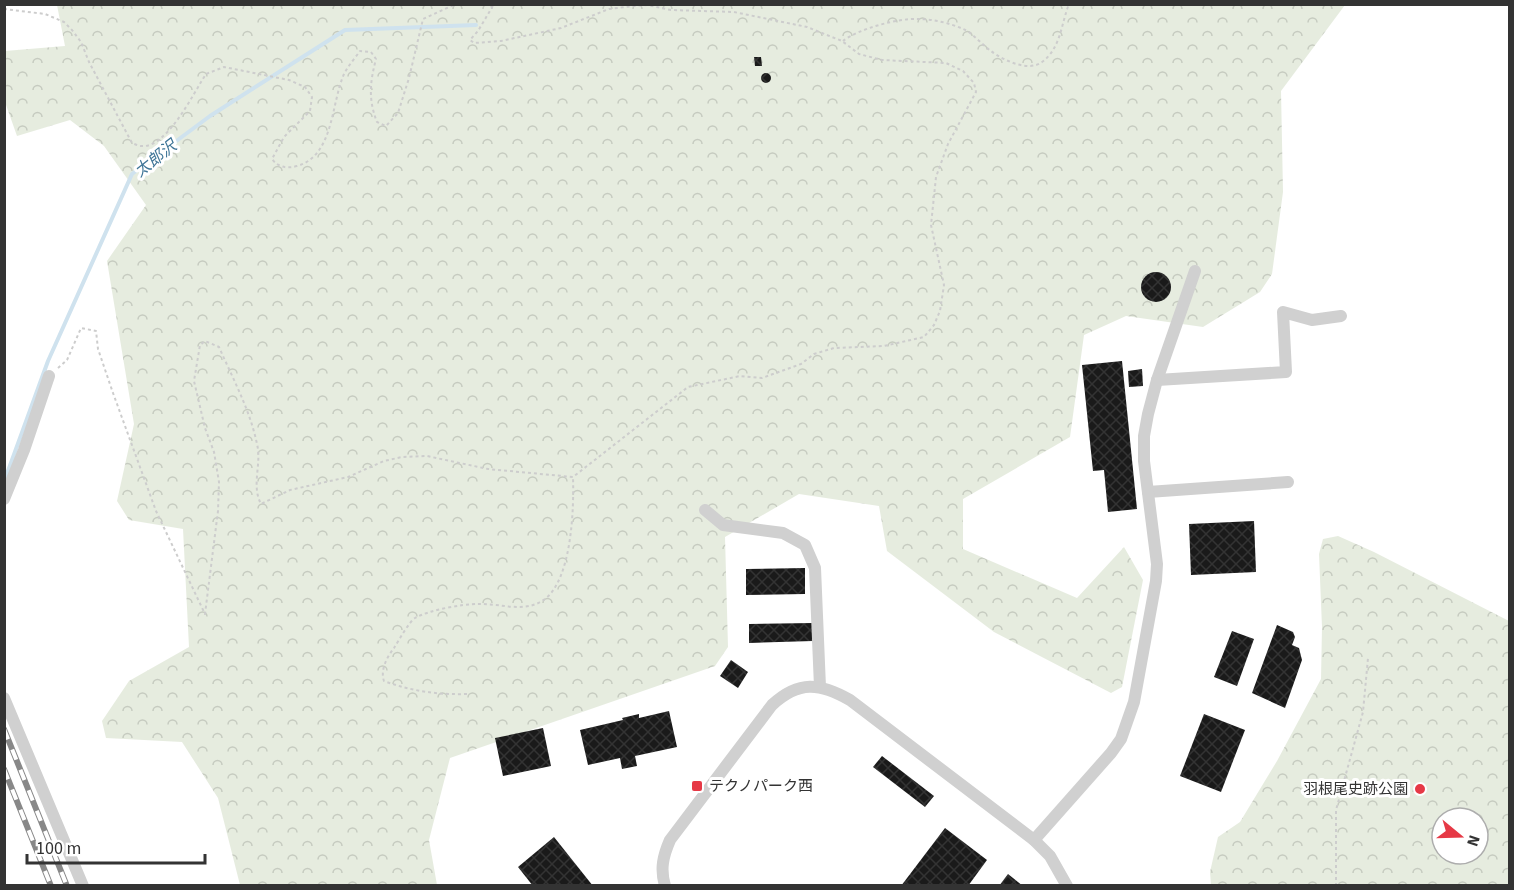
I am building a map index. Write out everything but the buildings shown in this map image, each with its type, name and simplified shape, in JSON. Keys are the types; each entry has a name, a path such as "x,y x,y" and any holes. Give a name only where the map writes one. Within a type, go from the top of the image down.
{"street":[{"path":"1034,840 1111,753 1121,739 1129,721 1156,581 1157,564 1144,461 1144,436 1157,380 1195,271"},
{"path":"1157,380 1286,372 1283,312 1312,320 1341,316"},
{"path":"4,499 50,376"},
{"path":"1148,492 1288,482"},
{"path":"705,510 723,525 783,533 805,545 814,568 820,687"},
{"path":"665,885 662,876 663,857 670,840 772,705 793,689 807,686 820,687 850,700 1034,840 1050,856 1067,885"},
{"path":"4,699 83,885"}],"path":[{"path":"4,9 45,14 64,22 81,42 89,62 132,143 142,146 152,144 167,132 184,110 206,74 224,68 289,80 305,87 312,97 310,111 284,137 272,159 277,165 290,168 303,164 316,154 325,140 344,74 360,51 371,52 376,59 372,76 371,105 377,122 386,126 398,113 423,19 456,4"},
{"path":"50,376 67,360 81,328 96,330 98,349 156,511 205,614 218,511 219,482 214,452 205,428 194,381 200,345 205,341 219,347 252,423 259,452 256,494 261,504 290,490 348,477 384,461 402,457 427,456 488,469 573,477 688,387 740,375 762,378 801,364 814,354 834,348 884,346 924,338 934,325 940,311 944,285 931,225 936,177 948,144 976,92 974,83 963,71 946,63 882,60 859,54 842,41 807,27 734,12 671,10 648,6 609,9 561,28 501,41 474,43 470,40 494,4"},
{"path":"842,41 850,35 889,23 917,18 965,29 994,54 1017,64 1035,66 1044,61 1059,42 1069,4"},
{"path":"467,694 443,694 403,688 384,681 382,675 387,656 414,619 437,611 478,603 508,607 529,606 543,600 553,591 562,570 570,537 574,508 573,477"},
{"path":"1336,885 1336,810 1363,712 1368,658"}],"green space":[{"path":"57,5 1345,5 1281,91 1283,192 1272,274 1260,292 1203,327 1126,316 1084,335 1070,437 963,499 963,549 1077,598 1124,547 1143,580 1122,687 1111,693 994,632 887,551 879,506 799,494 725,537 728,647 715,666 450,758 429,840 437,885 240,885 218,798 182,742 106,738 102,721 129,681 189,647 183,529 129,520 117,501 134,424 107,261 146,205 104,146 70,120 17,136 5,102 5,51 65,46"},
{"path":"1338,536 1509,621 1509,885 1211,885 1210,872 1218,837 1240,822 1277,761 1321,679 1322,627 1319,554 1323,539"}],"waterway":[{"name":"太郎沢","path":"4,482 48,361 132,174 210,116 345,30 476,25"}],"railway":[{"path":"4,729 67,886"},
{"path":"4,769 51,886"}],"place":[{"name":"テクノパーク西","path":"697,786"},
{"name":"羽根尾史跡公園","path":"1420,789"}]}
